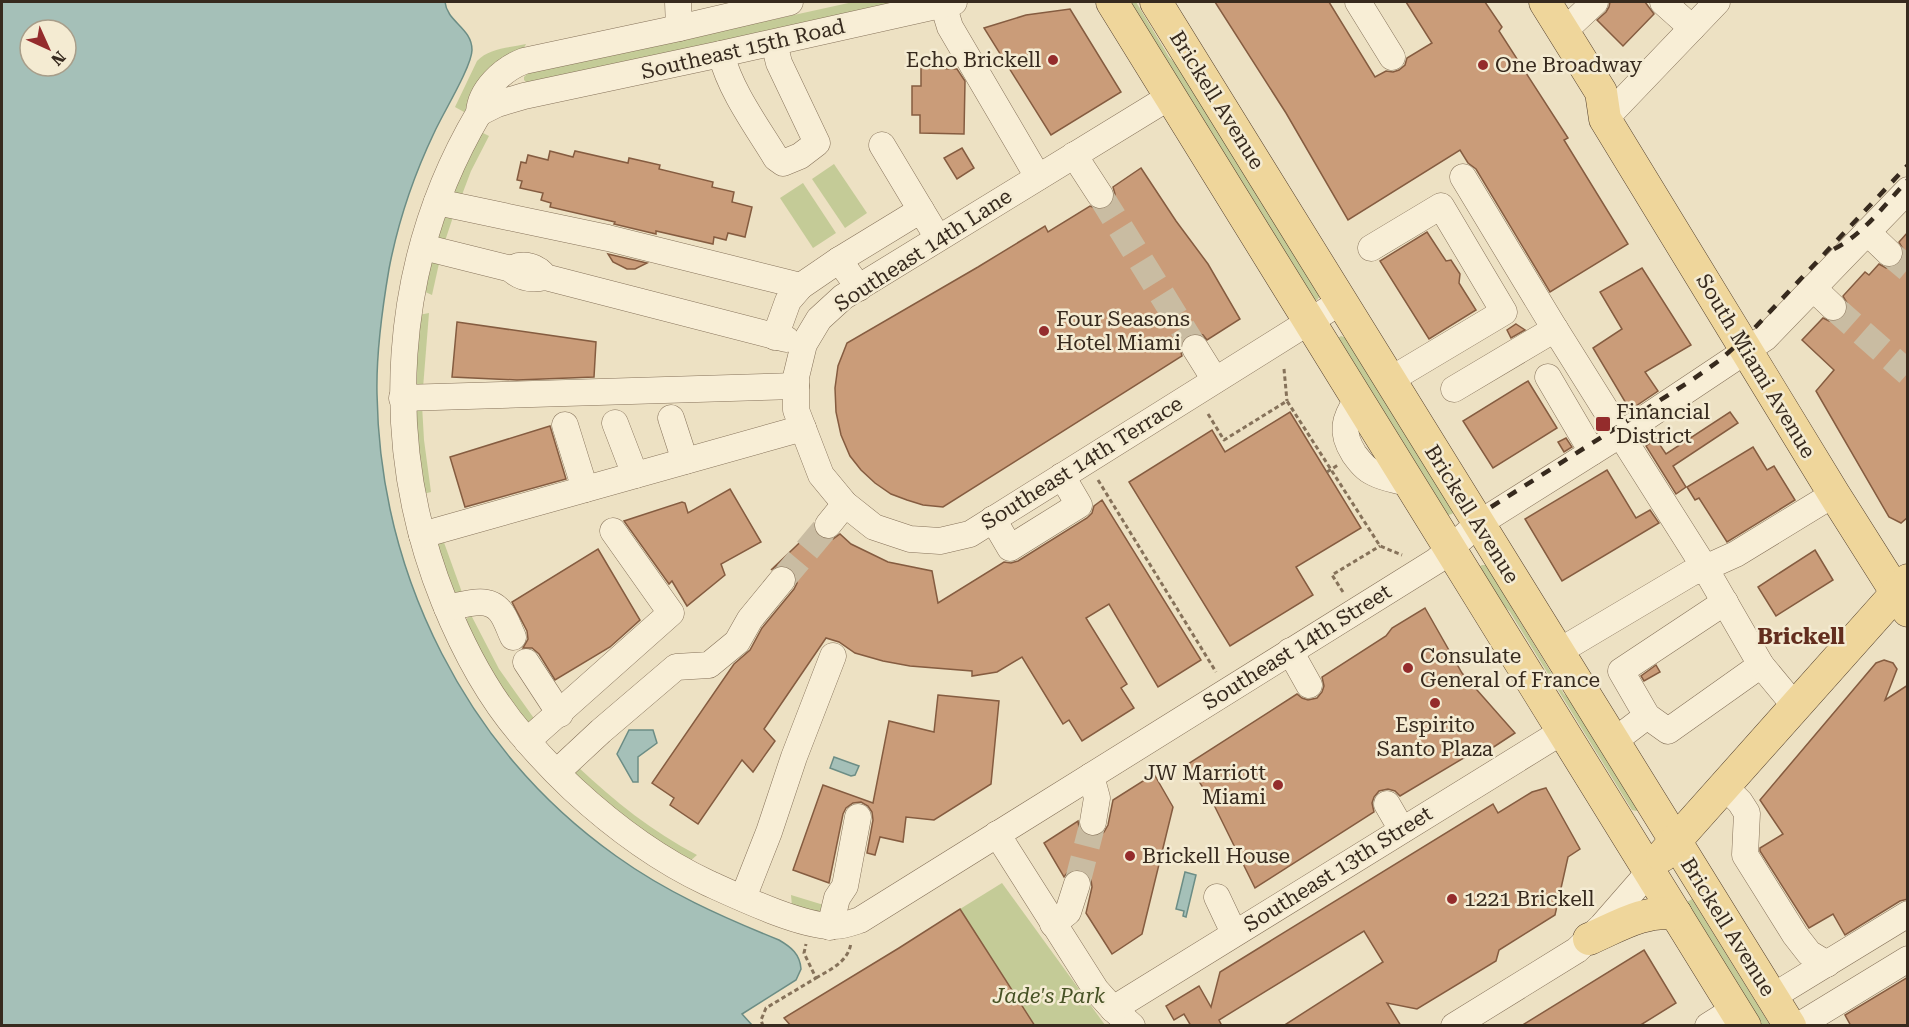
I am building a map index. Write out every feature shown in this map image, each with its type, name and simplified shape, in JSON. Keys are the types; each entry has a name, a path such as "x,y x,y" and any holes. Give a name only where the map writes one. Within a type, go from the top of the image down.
{"main road":[{"name":"Brickell Avenue","path":"1112,2 1740,1017"},
{"name":"Brickell Avenue","path":"1156,2 1790,1026"},
{"name":"South Miami Avenue","path":"1539,5 1563,32 1601,92 1605,119"},
{"name":"South Miami Avenue","path":"1539,5 1585,104 1605,119 1833,494 1904,595"},
{"path":"1650,871 1794,706 1904,595"},
{"path":"1589,939 1646,915 1665,912 1676,914"}],"street":[{"path":"678,2 679,28"},
{"name":"Southeast 15th Road","path":"790,2 528,60 510,67 493,84 479,102 479,114 504,101 949,3"},
{"path":"1358,2 1392,57"},
{"path":"1563,32 1595,2"},
{"path":"1663,2 1692,28"},
{"path":"1605,119 1717,2"},
{"path":"949,3 950,27 1038,177"},
{"path":"721,54 727,75 740,99 776,158 783,163 800,156 817,143 779,63 774,42"},
{"path":"528,60 517,79 520,87 531,95"},
{"name":"Southeast 14th Lane","path":"821,475 796,410 796,377 804,344 819,319 843,297 1171,96"},
{"path":"479,114 456,157 446,204 423,247 407,319 402,398 410,479 431,569 457,632 485,684 527,741 557,772 604,817 646,847 698,878 743,898 840,932 837,898 844,886 858,817"},
{"path":"882,145 938,238"},
{"path":"1074,155 1100,195"},
{"path":"1463,177 1705,568 1761,665 1794,706"},
{"name":"Southeast 14th Street","path":"840,932 1436,561 1478,524 1592,452 1615,425 1765,338 1908,190"},
{"path":"446,204 608,238 801,286"},
{"path":"1371,248 1441,206 1504,312"},
{"path":"423,247 511,269 519,265 537,268 545,277 780,338 788,301 801,286 921,210"},
{"path":"1867,232 1889,252"},
{"path":"840,261 859,288"},
{"path":"1813,288 1833,307"},
{"path":"1390,380 1534,293"},
{"name":"Southeast 14th Terrace","path":"821,475 845,504 874,527 910,539 940,541 970,534 1342,302"},
{"path":"1454,389 1555,329"},
{"path":"1195,348 1215,380"},
{"path":"1548,377 1592,452"},
{"path":"402,398 796,386"},
{"path":"671,418 685,461"},
{"path":"615,423 635,476"},
{"path":"565,425 585,489"},
{"path":"422,535 803,428"},
{"path":"993,519 1011,548 1079,505 1062,476"},
{"path":"1558,652 1691,573 1736,554 1833,494"},
{"path":"828,525 845,504"},
{"path":"527,741 670,614 613,531"},
{"path":"557,772 676,667 709,665 737,642 750,620 782,580"},
{"path":"447,608 482,601 492,604 500,611 513,637"},
{"path":"1725,602 1622,671 1647,716 1668,731 1761,665"},
{"path":"1290,651 1309,685"},
{"path":"743,898 833,656"},
{"path":"526,662 560,714"},
{"path":"1613,742 1647,716"},
{"name":"Southeast 13th Street","path":"1113,1009 1563,731"},
{"path":"1091,776 1097,798 1093,822"},
{"path":"1724,786 1740,802 1747,813 1745,855 1795,936 1809,953 1827,964"},
{"path":"1387,804 1402,830"},
{"path":"997,834 1096,990 1132,1026"},
{"path":"1454,1026 1577,950 1650,871"},
{"path":"1053,924 1068,912 1077,884"},
{"path":"1217,897 1234,933"},
{"path":"1772,997 1908,915"},
{"path":"1798,1026 1908,959"},
{"path":"1708,1026 1740,1017"}],"path":[{"path":"1284,369 1287,401 1380,546 1402,555"},
{"path":"1208,414 1224,440 1287,401"},
{"path":"1098,480 1216,672"},
{"path":"1343,592 1332,575 1380,546"},
{"path":"763,1026 760,1020 766,1008 845,960 850,950 840,932"},
{"path":"806,944 804,953 816,978"}],"green space":[{"path":"853,2 903,2 528,84 524,80 528,73"},
{"path":"1127,2 1136,2 1169,57 1204,93 1322,293 1317,300 1311,301"},
{"path":"526,44 522,52 487,79 464,112 455,107 477,61 487,53"},
{"path":"481,132 489,136 471,171 460,200 451,194"},
{"path":"834,164 867,213 845,228 812,179"},
{"path":"803,183 836,233 813,248 780,198"},
{"path":"454,214 444,244 437,239 444,215"},
{"path":"440,259 432,295 423,291 430,260"},
{"path":"429,313 423,388 413,384 419,315"},
{"path":"1341,336 1346,338 1456,509 1452,514 1445,516 1335,340"},
{"path":"422,405 431,492 423,494 413,409"},
{"path":"442,537 464,598 454,598 435,545"},
{"path":"1486,565 1564,694 1590,718 1640,809 1632,810 1510,612 1484,585 1476,569"},
{"path":"471,615 499,669 538,724 529,727 497,681 464,621"},
{"path":"578,767 634,815 697,855 689,862 643,833 573,775"},
{"name":"Jade's Park","path":"1002,883 1105,1025 1035,1025 960,909"},
{"path":"791,895 827,906 818,913 792,906"},
{"path":"1692,899 1770,1025 1757,1025 1682,905"}],"water":[{"path":"2,2 445,2 450,15 464,30 471,42 471,57 427,149 402,216 389,269 377,363 382,462 395,528 415,592 442,654 476,711 516,765 563,813 635,869 716,913 779,940 797,955 801,969 796,980 742,1014 752,1025 2,1025"},
{"path":"629,730 653,730 657,743 638,757 638,782 633,782 617,754"},
{"path":"834,757 859,766 855,775 851,776 830,768"},
{"path":"1185,872 1196,875 1186,917 1183,916 1184,911 1176,909"}],"building":[{"path":"1215,2 1329,2 1375,77 1386,71 1399,70 1405,65 1407,58 1432,43 1406,2 1485,2 1502,27 1499,31 1568,138 1564,140 1628,244 1550,292 1476,169 1468,163 1460,150 1348,220 1286,113"},
{"path":"1610,2 1645,2 1654,14 1623,46 1597,20 1606,12"},
{"name":"Echo Brickell","path":"1070,9 1121,92 1051,135 984,28 1026,15"},
{"path":"921,68 957,69 965,81 964,134 920,133 920,115 912,115 912,86 921,86"},
{"path":"962,148 974,168 957,179 944,158"},
{"path":"550,151 573,157 575,151 628,163 629,158 660,165 659,169 713,182 712,187 734,192 732,202 752,207 745,237 728,233 726,240 714,237 713,244 656,231 656,234 550,207 551,203 541,200 543,193 520,188 522,181 517,180 521,162 526,163 528,155 548,160"},
{"name":"Four Seasons Hotel Miami","path":"1141,168 1208,264 1240,319 1207,340 1203,335 1195,333 1187,336 1182,340 1180,348 1182,356 943,507 923,505 907,500 891,494 875,483 850,456 841,435 836,412 835,388 838,366 847,343 1045,226 1048,232 1090,206 1100,210 1108,208 1114,201 1113,187"},
{"path":"1427,232 1446,261 1451,260 1460,274 1459,283 1476,310 1429,339 1380,261"},
{"path":"1908,232 1908,517 1901,523 1889,517 1816,391 1834,370 1802,340 1823,318 1837,321 1844,317 1847,303 1843,296 1865,272 1869,275 1879,264 1886,268 1899,264 1903,257 1903,249 1899,242"},
{"path":"608,254 647,263 635,269 627,269 613,262"},
{"path":"1642,268 1691,345 1645,372 1658,391 1630,410 1593,348 1622,329 1600,292"},
{"path":"457,322 596,342 594,377 517,380 452,377"},
{"path":"1516,324 1525,330 1511,338 1507,330"},
{"path":"1528,381 1557,428 1493,468 1463,421"},
{"path":"1290,412 1361,528 1296,567 1313,595 1230,646 1129,482 1212,430 1225,452"},
{"path":"1730,412 1738,423 1673,466 1686,487 1676,494 1646,446 1656,439 1666,454"},
{"path":"550,426 566,479 465,507 450,457"},
{"path":"1566,438 1572,447 1564,452 1558,442"},
{"path":"1753,447 1767,470 1774,466 1795,500 1727,542 1699,498 1695,500 1687,487"},
{"path":"1607,470 1636,518 1650,510 1659,523 1562,581 1525,519"},
{"path":"730,489 761,542 721,564 725,575 687,606 672,581 669,584 624,521 682,502 685,503 688,513"},
{"path":"1102,500 1201,660 1158,687 1109,604 1086,618 1127,684 1121,688 1134,708 1082,741 1069,720 1063,724 1022,657 997,672 972,676 972,671 910,666 883,661 855,653 839,642 826,638 764,729 775,741 753,772 742,760 698,824 670,805 674,798 652,783 734,664 750,650 762,628 794,589 797,583 792,569 784,565 771,570 814,529 818,536 825,540 833,539 840,534 851,544 888,562 932,571 938,603 1004,562 1018,561 1087,518 1094,506"},
{"path":"598,549 640,620 610,647 555,680 539,654 532,648 523,648 528,639 527,631 512,602"},
{"path":"1815,550 1833,580 1776,616 1758,587"},
{"path":"1425,608 1462,673 1515,733 1483,754 1467,756 1400,796 1388,789 1379,791 1372,803 1374,812 1255,888 1214,805 1188,764 1297,694 1308,700 1317,698 1324,686 1322,677"},
{"path":"1884,660 1893,663 1897,669 1885,700 1908,685 1908,899 1900,901 1845,935 1833,914 1809,928 1760,851 1760,848 1783,834 1760,800 1876,663"},
{"path":"1656,665 1660,672 1644,681 1641,676"},
{"path":"938,695 999,701 991,784 934,820 906,817 903,842 880,837 875,855 867,853 873,820 872,812 861,802 853,803 846,808 843,814 829,883 793,870 823,785 873,803 889,721 934,732"},
{"name":"Brickell House","path":"1154,774 1173,807 1142,934 1112,954 1086,913 1092,887 1088,874 1074,869 1064,877 1044,843 1078,821 1079,828 1084,834 1091,837 1099,836 1108,825 1113,800"},
{"name":"1221 Brickell","path":"1546,788 1580,849 1568,857 1555,915 1499,950 1496,961 1417,1009 1387,1003 1401,1026 1283,1026 1383,962 1364,931 1219,1020 1222,1026 1191,1026 1184,1014 1174,1020 1166,1006 1199,986 1211,1007 1220,972 1493,804 1498,813 1532,792"},
{"path":"960,909 1035,1026 791,1026 784,1018 899,948"},
{"path":"1644,950 1676,1003 1639,1026 1521,1026"},
{"path":"1908,977 1908,1026 1851,1026 1845,1015"}],"tunnel":[{"path":"1100,195 1195,348"},
{"path":"1889,253 1908,269"},
{"path":"1833,307 1908,373"},
{"path":"782,580 828,525"},
{"path":"1077,884 1093,822"}],"railway":[{"path":"1491,507 1720,360 1747,336 1908,165"},
{"path":"1834,249 1865,227 1908,180"}],"place":[{"name":"Echo Brickell","path":"1053,60"},
{"name":"One Broadway","path":"1483,65"},
{"name":"Four Seasons Hotel Miami","path":"1044,331"},
{"name":"Financial District","path":"1603,424"},
{"name":"Consulate General of France","path":"1408,668"},
{"name":"Espirito Santo Plaza","path":"1435,703"},
{"name":"JW Marriott Miami","path":"1278,785"},
{"name":"Brickell House","path":"1130,856"},
{"name":"1221 Brickell","path":"1452,899"}],"district":[{"name":"Brickell","path":"1801,636"}]}
